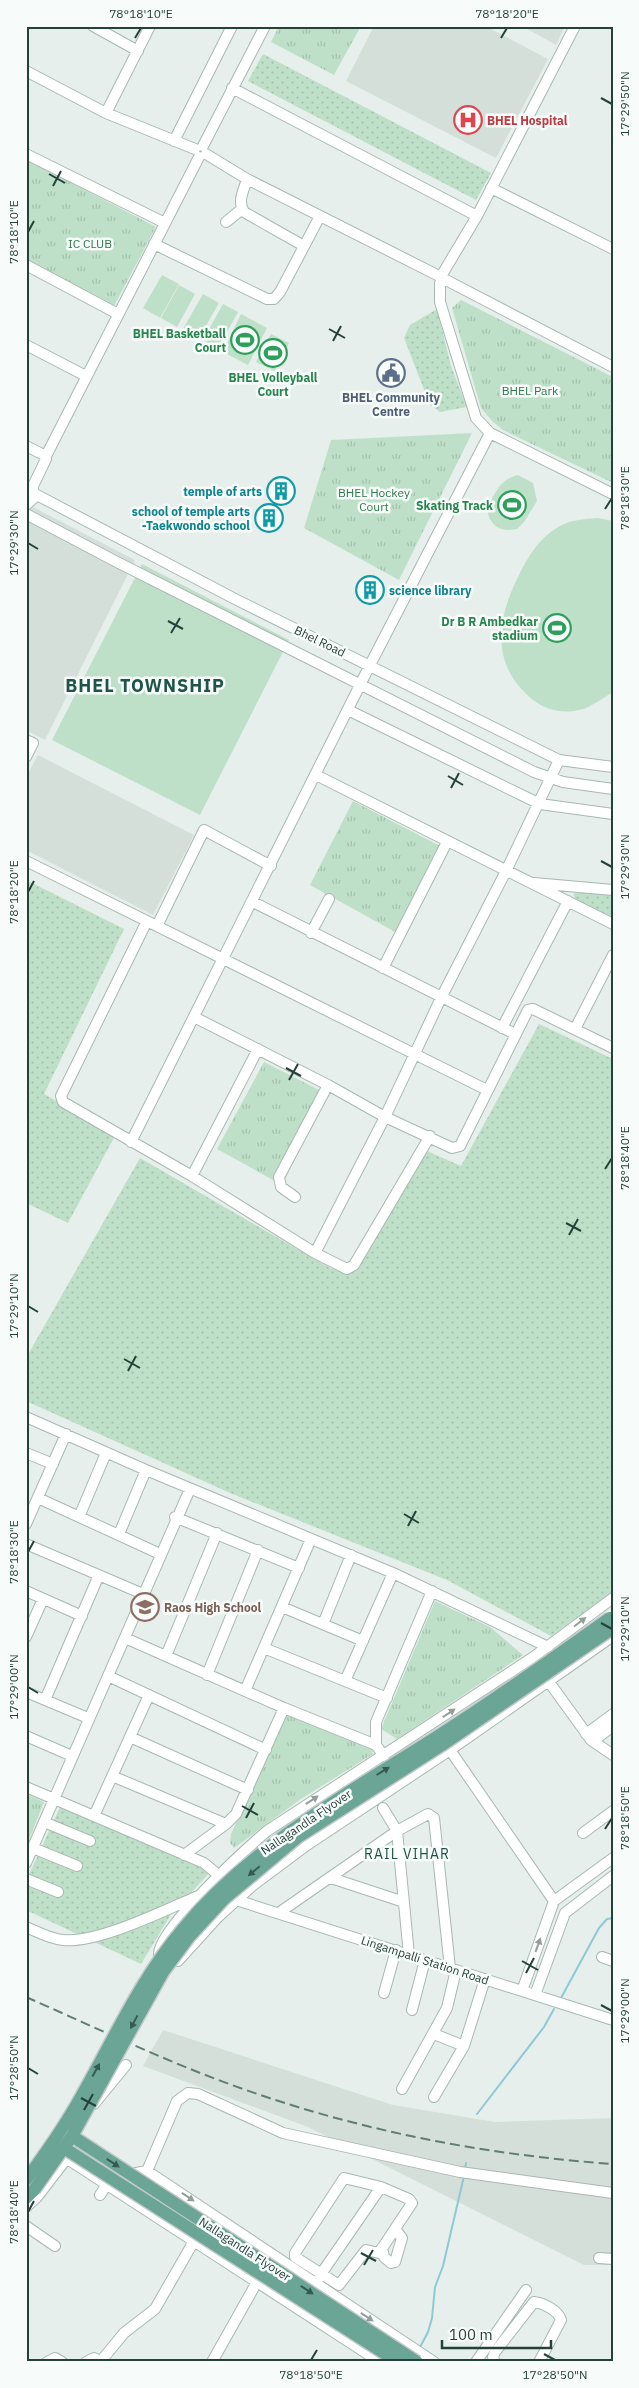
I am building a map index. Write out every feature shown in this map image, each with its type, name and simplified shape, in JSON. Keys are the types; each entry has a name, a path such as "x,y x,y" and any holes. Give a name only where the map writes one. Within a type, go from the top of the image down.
{"main road":[{"name":"Nallagandla Flyover","path":"26,2198 63,2155 67,2133 163,1972 189,1937 224,1899 298,1837 450,1740 612,1620"},
{"name":"Nallagandla Flyover","path":"67,2133 426,2360"},
{"name":"Nallagandla Flyover","path":"26,2180 63,2155"},
{"name":"Nallagandla Flyover","path":"63,2155 398,2362"}],"street":[{"path":"93,26 138,51"},
{"path":"106,113 150,26"},
{"path":"174,141 232,26"},
{"path":"26,505 33,501 30,488 265,26"},
{"path":"574,26 477,216 442,278 440,302 476,418 490,433 613,494"},
{"path":"26,71 106,113 200,152 247,179 613,366"},
{"path":"232,88 477,216"},
{"path":"26,154 165,223"},
{"path":"247,179 240,200 242,209 304,246"},
{"path":"491,188 613,249"},
{"path":"226,222 242,209"},
{"path":"154,244 267,299 274,299 280,292 320,216"},
{"path":"26,265 118,314"},
{"path":"26,344 86,376"},
{"path":"131,1142 253,902 370,665 490,433"},
{"path":"26,446 46,456"},
{"name":"Bhel Road","path":"30,488 235,599 560,760 613,767"},
{"path":"26,514 254,632 361,683 551,780 613,789"},
{"path":"348,710 540,804 613,814"},
{"path":"26,740 33,743 26,757"},
{"path":"315,1253 385,1117 441,998 540,804 560,760"},
{"path":"316,775 613,924"},
{"path":"157,926 204,830 271,866"},
{"path":"382,968 447,842"},
{"path":"26,861 487,1090"},
{"path":"528,882 613,890"},
{"path":"311,933 329,899"},
{"path":"502,1028 568,901"},
{"path":"253,902 311,933 515,1034"},
{"path":"147,921 60,1099 192,1176 315,1253 347,1269 354,1265 430,1136"},
{"path":"575,1030 613,955"},
{"path":"194,1017 328,1084 385,1117 430,1136 452,1148 460,1146 525,1013 533,1009 613,1048"},
{"path":"192,1176 258,1049"},
{"path":"295,1197 281,1187 279,1177 328,1084"},
{"path":"26,1417 146,1470 351,1555 432,1591 548,1647"},
{"path":"26,1524 66,1434"},
{"path":"26,1453 53,1464"},
{"path":"79,1517 106,1453"},
{"path":"119,1534 146,1470"},
{"path":"26,1863 190,1488"},
{"path":"38,1498 160,1554"},
{"path":"176,1517 299,1568"},
{"path":"166,1656 218,1533"},
{"path":"245,1691 312,1538"},
{"path":"26,1544 143,1594"},
{"path":"207,1675 258,1550"},
{"path":"323,1624 351,1555"},
{"path":"345,1681 393,1574"},
{"path":"45,1700 99,1575"},
{"path":"26,1591 82,1616"},
{"path":"376,1745 376,1722 432,1591"},
{"path":"613,1598 548,1647 384,1756 289,1816 242,1852 199,1896 162,1942 158,1950 159,1955 168,1962 179,1960 197,1938 237,1899 306,1845 450,1750 613,1636"},
{"path":"26,1637 43,1599"},
{"path":"282,1607 363,1641"},
{"path":"125,1638 284,1708 376,1745 384,1756"},
{"path":"264,1648 386,1698"},
{"path":"108,1676 266,1750"},
{"path":"549,1682 589,1738 613,1755"},
{"path":"26,1692 88,1718"},
{"path":"94,1816 149,1695"},
{"path":"184,1854 226,1824 236,1814 284,1708"},
{"path":"589,1738 613,1714"},
{"path":"589,1738 613,1726"},
{"path":"26,1736 72,1756"},
{"path":"130,1738 248,1790"},
{"path":"450,1750 554,1902"},
{"path":"112,1776 226,1824"},
{"path":"26,1787 204,1863 219,1874 237,1899"},
{"path":"383,1808 397,1832 409,1955"},
{"path":"583,1833 613,1811"},
{"path":"280,1912 422,1815 428,1814 434,1818 453,1969 448,2008 402,2089"},
{"path":"289,1816 306,1845"},
{"path":"44,1822 90,1841"},
{"path":"33,1848 77,1866"},
{"path":"522,1991 554,1902 613,1858"},
{"path":"536,1995 565,1913 613,1876"},
{"path":"331,1878 404,1902"},
{"path":"26,1879 58,1892"},
{"path":"26,1927 62,1940 75,1940 120,1928 199,1896"},
{"name":"Lingampalli Station Road","path":"199,1896 237,1899 613,2020"},
{"path":"384,1993 396,1950"},
{"path":"602,1957 613,1961"},
{"path":"412,2010 425,1960"},
{"path":"434,2097 464,2046 485,1979"},
{"path":"434,2034 464,2046"},
{"path":"55,2175 29,2170 52,2137 93,2106 126,2065"},
{"path":"135,2202 149,2179 148,2172 177,2101 188,2092 198,2094 283,2133 464,2173 613,2193"},
{"path":"40,2154 63,2155 380,2362"},
{"path":"26,2207 55,2175 63,2155"},
{"path":"122,2193 136,2172 148,2172 319,2279 339,2285"},
{"path":"333,2294 366,2250 380,2253 412,2203 409,2199 381,2187 344,2178 295,2253 295,2257 333,2294 402,2340 426,2360"},
{"path":"100,2195 106,2183"},
{"path":"319,2279 381,2187"},
{"path":"26,2226 55,2246"},
{"path":"382,2248 384,2257 392,2263 395,2262 402,2235 395,2229"},
{"path":"86,2362 94,2358 102,2361 124,2333 155,2309 194,2241"},
{"path":"599,2258 613,2259"},
{"path":"212,2362 257,2282"},
{"path":"476,2362 526,2290"},
{"path":"495,2362 495,2352 534,2302 541,2302 559,2315 561,2320 539,2362"},
{"path":"47,2362 55,2358 62,2362"}],"shaded area":[{"name":"BHEL Hospital","path":"374,26 485,26 548,59 496,158 346,81"},
{"path":"522,26 565,26 556,45"},
{"path":"31,506 135,560 45,740 26,730 26,515"},
{"path":"38,755 194,835 153,915 26,850 26,777"},
{"path":"163,2030 393,2105 495,2122 613,2118 613,2265 584,2265 308,2127 143,2066"}],"green space":[{"path":"279,26 361,26 334,75 271,42"},
{"path":"263,54 491,173 476,200 248,81"},
{"name":"IC CLUB","path":"26,159 156,227 114,306 26,260"},
{"path":"162,275 179,284 160,318 143,308"},
{"path":"179,285 195,294 177,327 161,318"},
{"path":"203,294 219,303 199,338 183,329"},
{"name":"BHEL Park","path":"461,300 613,377 613,483 503,430 481,408 452,308"},
{"path":"223,304 238,312 218,349 203,340"},
{"path":"437,309 451,366 467,407 440,412 430,405 404,338 410,325"},
{"name":"BHEL Basketball Court","path":"241,314 267,328 248,365 223,352"},
{"name":"BHEL Volleyball Court","path":"271,334 289,343 275,371 256,362"},
{"name":"BHEL Hockey Court","path":"472,433 399,580 304,528 331,440"},
{"name":"Skating Track","path":"518,475 533,483 537,501 524,522 517,529 501,529 488,516 487,510 495,493 502,484"},
{"name":"Dr B R Ambedkar stadium","path":"598,518 613,521 613,692 583,709 567,712 555,710 533,700 519,687 510,673 504,658 502,642 505,610 525,563 545,537 567,523"},
{"path":"142,564 289,640 200,815 52,740"},
{"path":"353,801 442,847 397,933 310,885"},
{"path":"26,880 124,929 44,1094 116,1134 68,1223 26,1203"},
{"path":"578,891 613,895 613,918 576,900 573,894"},
{"path":"539,1024 613,1059 613,1592 551,1636 447,1580 230,1493 26,1401 26,1358 140,1158 330,1268 350,1275 427,1151 461,1166"},
{"path":"264,1062 327,1094 282,1185 217,1149"},
{"path":"435,1601 490,1627 523,1655 397,1739 381,1729"},
{"path":"286,1714 371,1746 373,1754 301,1799 234,1848 230,1843 231,1834"},
{"path":"26,1794 44,1802 26,1847"},
{"path":"60,1807 210,1872 170,1916 141,1964 26,1910 26,1881"}],"waterway":[{"path":"561,1998 599,1928 607,1919 613,1918"},
{"path":"477,2114 544,2027 554,2009"},
{"path":"465,2169 466,2163"},
{"path":"419,2349 428,2332 432,2318 435,2287 443,2266 464,2176"}],"railway":[{"path":"26,1997 135,2046 218,2080 336,2118 473,2148 520,2155 613,2164"}],"place":[{"name":"BHEL Hospital","path":"468,120"},
{"name":"BHEL Basketball Court","path":"245,340"},
{"name":"BHEL Volleyball Court","path":"273,353"},
{"name":"BHEL Community Centre","path":"391,373"},
{"name":"temple of arts","path":"281,491"},
{"name":"Skating Track","path":"512,505"},
{"name":"school of temple arts -Taekwondo school","path":"269,518"},
{"name":"science library","path":"370,590"},
{"name":"Dr B R Ambedkar stadium","path":"557,628"},
{"name":"Raos High School","path":"145,1607"}],"district":[{"name":"BHEL TOWNSHIP","path":"145,685"},
{"name":"RAIL VIHAR","path":"407,1854"}]}
